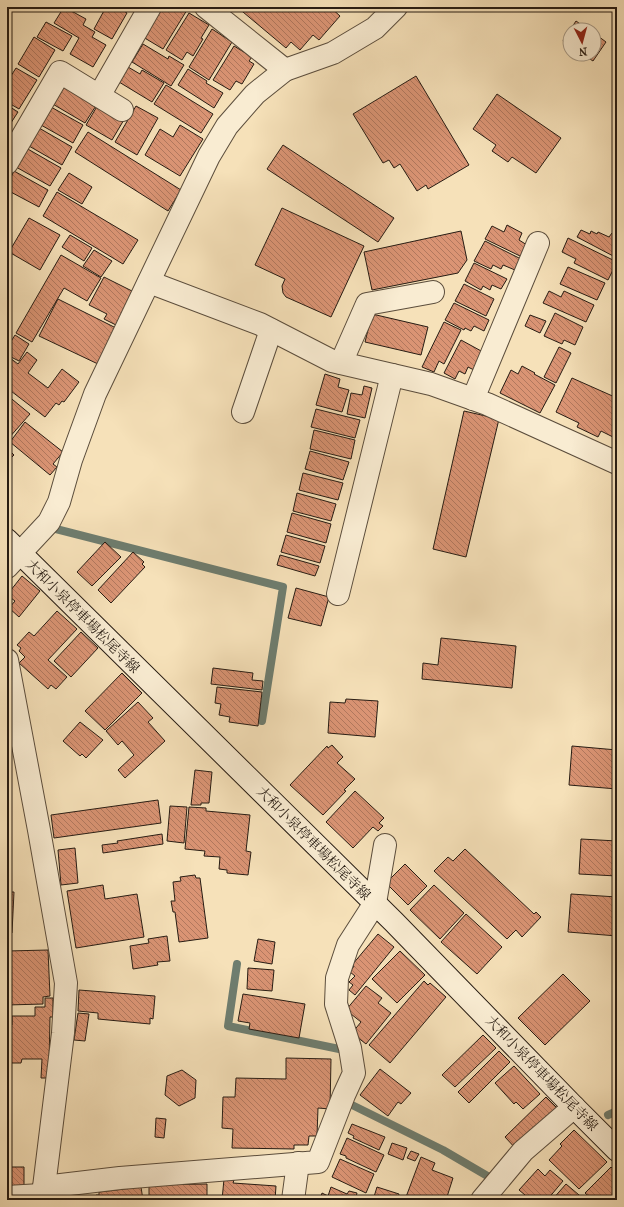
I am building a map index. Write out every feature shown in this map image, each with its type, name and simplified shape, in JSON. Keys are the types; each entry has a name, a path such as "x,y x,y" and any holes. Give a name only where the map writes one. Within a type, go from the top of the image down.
{"street":[{"path":"99,96 150,7"},
{"path":"206,7 286,70"},
{"path":"11,553 49,522 59,502 71,460 95,394 209,156 227,126 255,94 286,70 333,53 375,28 396,7"},
{"path":"7,163 60,72 122,110"},
{"path":"473,399 538,243"},
{"path":"149,282 260,324 332,361 431,384 473,399 617,463"},
{"path":"341,363 367,304 433,292"},
{"path":"243,412 272,330"},
{"path":"338,594 392,375"},
{"name":"大和小泉停車場松尾寺線","path":"11,553 375,903 617,1150"},
{"path":"7,660 66,983 63,1033 42,1194"},
{"path":"7,1197 42,1194 120,1178 318,1162 342,1099 354,1073 350,1048 336,1004 337,978 348,945 375,903 385,845"},
{"path":"492,1188 523,1151 574,1107"},
{"path":"293,1200 298,1163"}],"building":[{"path":"64,7 86,19 83,25 95,32 92,37 106,45 93,67 70,54 79,38 54,23"},
{"path":"106,7 117,7 127,13 112,39 94,29"},
{"path":"161,7 183,7 187,10 163,49 143,37"},
{"path":"237,7 330,7 340,16 319,40 313,35 300,50 291,42 286,48"},
{"path":"189,13 209,25 193,56 187,52 182,60 166,50"},
{"path":"46,22 72,36 63,51 37,37"},
{"path":"212,29 232,42 209,80 189,67"},
{"path":"34,37 55,50 39,77 18,64"},
{"path":"602,39 606,42 602,48"},
{"path":"143,44 168,59 169,56 184,65 171,86 132,62"},
{"path":"234,46 252,57 249,61 254,64 242,84 236,81 230,90 213,80"},
{"path":"128,67 140,74 142,70 164,83 152,102 119,82"},
{"path":"16,68 37,80 19,109 7,102 7,82"},
{"path":"188,69 207,81 206,83 223,93 214,108 178,85"},
{"path":"416,76 469,165 428,189 426,185 417,191 400,164 394,168 389,160 383,163 353,114"},
{"path":"65,80 99,101 85,123 51,103"},
{"path":"166,85 213,114 201,133 154,104"},
{"path":"497,94 561,138 536,173 512,157 508,162 492,151 496,145 473,129"},
{"path":"99,103 125,118 112,140 86,125"},
{"path":"7,105 18,112 7,129"},
{"path":"136,106 158,118 137,155 115,142"},
{"path":"51,107 83,125 73,143 41,125"},
{"path":"180,125 203,139 180,176 145,155 160,129 173,137"},
{"path":"39,128 72,147 62,165 29,146"},
{"path":"88,132 181,190 168,211 75,152"},
{"path":"283,145 394,218 378,242 267,169"},
{"path":"26,148 61,168 50,186 16,167"},
{"path":"14,171 48,190 39,207 7,190 7,185"},
{"path":"69,173 92,187 82,204 58,190"},
{"path":"57,192 138,240 123,264 43,216"},
{"path":"282,208 364,246 331,317 286,297 283,293 282,286 285,279 255,265"},
{"path":"29,218 60,235 40,270 9,252"},
{"path":"507,225 522,233 519,240 527,245 526,257 520,256 485,239 492,226 504,232"},
{"path":"581,230 590,234 591,231 597,234 598,232 609,237 612,233 617,235 617,258 577,237"},
{"path":"461,231 467,260 458,273 372,290 364,252"},
{"path":"70,235 92,248 84,261 62,247"},
{"path":"568,238 617,262 608,280 574,263 576,259 562,252"},
{"path":"485,241 521,259 515,270 503,265 501,269 493,265 491,269 474,261"},
{"path":"94,250 112,261 101,277 83,266"},
{"path":"61,255 101,278 87,301 64,288 32,342 16,333"},
{"path":"474,263 507,279 501,289 492,285 490,290 483,286 481,290 465,281"},
{"path":"568,267 605,283 597,300 560,284"},
{"path":"104,277 134,292 116,325 104,319 107,314 89,305"},
{"path":"464,284 494,299 486,316 455,301"},
{"path":"549,291 561,297 564,291 594,305 586,322 543,303"},
{"path":"58,299 116,328 98,364 39,336"},
{"path":"454,303 489,320 484,331 474,326 471,331 465,328 464,330 445,320"},
{"path":"555,313 583,327 575,345 564,340 562,344 544,336"},
{"path":"372,314 428,327 421,355 365,342"},
{"path":"530,315 546,321 540,333 525,326"},
{"path":"444,322 461,330 444,364 439,361 434,372 422,367"},
{"path":"15,335 29,344 19,361 9,356 7,359 7,348"},
{"path":"461,340 483,352 474,370 468,367 465,374 459,371 455,379 444,373"},
{"path":"559,347 571,353 556,383 544,377"},
{"path":"27,352 37,360 28,373 48,388 62,369 79,382 64,402 62,401 59,405 56,403 45,417 7,388 7,363 10,358 18,364"},
{"path":"522,366 555,385 540,413 500,393 511,370 518,374"},
{"path":"325,374 340,379 338,387 349,390 342,412 316,405"},
{"path":"572,378 617,398 617,439 601,431 598,437 577,427 579,423 556,412"},
{"path":"364,386 372,388 365,418 347,414 351,393 362,395"},
{"path":"7,395 30,414 8,439 7,438"},
{"path":"316,409 360,420 355,438 311,427"},
{"path":"464,411 499,419 466,557 433,549"},
{"path":"25,422 63,452 53,464 57,467 50,475 10,442"},
{"path":"314,430 355,440 351,459 310,449"},
{"path":"7,448 14,455 7,462"},
{"path":"310,451 349,462 343,480 305,469"},
{"path":"303,473 343,483 338,500 299,490"},
{"path":"297,493 336,504 331,521 293,511"},
{"path":"292,513 331,524 326,543 287,532"},
{"path":"286,535 325,546 320,563 281,552"},
{"path":"105,542 121,557 92,586 77,572"},
{"path":"133,552 144,562 142,564 145,567 111,603 98,590"},
{"path":"280,555 319,566 315,576 277,565"},
{"path":"22,576 40,591 19,617 9,608 15,601 7,595"},
{"path":"296,588 329,597 321,626 288,618"},
{"path":"57,611 77,629 48,660 67,677 56,689 51,685 48,689 19,663 25,657 19,651 21,648 17,645 29,632 34,636"},
{"path":"81,632 98,648 71,677 54,661"},
{"path":"441,638 516,646 512,688 422,679 423,663 438,665"},
{"path":"213,668 253,673 252,680 263,681 262,690 211,684"},
{"path":"122,673 142,693 105,730 85,711"},
{"path":"217,687 262,692 258,726 229,722 230,717 219,715 221,704 215,703"},
{"path":"346,699 378,701 375,737 328,733 330,702 345,703"},
{"path":"138,702 153,718 148,722 165,741 125,778 118,770 134,755 122,741 118,745 106,731"},
{"path":"80,722 103,740 86,758 82,754 80,756 63,741"},
{"path":"7,729 12,730 9,770 7,770"},
{"path":"332,745 343,757 337,763 355,779 344,790 346,791 323,815 290,785 327,746 328,748"},
{"path":"572,746 617,750 617,789 569,785"},
{"path":"195,770 212,772 209,803 191,805"},
{"path":"355,791 384,818 379,823 383,826 378,831 373,827 353,848 326,822"},
{"path":"158,800 161,823 54,838 51,815"},
{"path":"170,806 187,807 184,843 167,841"},
{"path":"189,807 206,808 206,811 250,815 246,851 251,852 248,875 227,873 227,870 219,869 220,857 204,856 205,851 185,849"},
{"path":"162,834 163,844 103,853 102,845 118,843 117,841"},
{"path":"581,839 617,841 617,876 579,874"},
{"path":"75,848 78,883 61,885 58,850"},
{"path":"465,849 534,914 536,912 541,917 522,937 516,930 507,939 434,871 448,857 453,861"},
{"path":"405,864 427,886 408,905 386,883"},
{"path":"195,875 196,878 200,878 208,938 179,942 175,912 173,912 171,901 175,901 173,882 181,881 180,877"},
{"path":"103,885 105,899 137,894 144,937 76,948 67,891"},
{"path":"434,885 464,913 440,939 410,910"},
{"path":"7,892 14,892 12,933 7,933"},
{"path":"571,894 617,897 617,936 568,932"},
{"path":"466,914 502,947 477,974 441,942"},
{"path":"378,934 394,947 355,995 349,990 353,985 349,982 355,976 350,972 354,966 352,965"},
{"path":"167,936 170,961 157,962 158,965 133,969 130,946 149,943 148,939"},
{"path":"258,939 275,942 272,964 254,961"},
{"path":"48,950 50,996 43,997 43,1004 7,1005 7,951"},
{"path":"400,951 425,975 397,1003 372,979"},
{"path":"248,968 274,970 272,991 247,989"},
{"path":"563,974 590,1001 545,1045 518,1018"},
{"path":"424,981 428,985 430,983 446,997 390,1063 369,1045"},
{"path":"366,986 382,998 378,1003 391,1013 366,1044 352,1033 361,1022 346,1010"},
{"path":"79,990 155,996 153,1019 150,1018 150,1024 98,1019 98,1013 78,1011"},
{"path":"243,994 305,1004 299,1038 249,1029 250,1023 238,1021"},
{"path":"45,998 53,998 53,1017 50,1017 49,1066 47,1078 41,1078 42,1059 22,1059 21,1063 11,1063 9,1025 12,1025 12,1016 35,1016 35,1007 45,1007"},
{"path":"78,1013 89,1014 85,1041 74,1040"},
{"path":"483,1035 496,1048 455,1087 442,1075"},
{"path":"7,1045 9,1046 8,1074 7,1074"},
{"path":"499,1051 510,1062 469,1103 458,1092"},
{"path":"286,1058 331,1059 330,1109 318,1108 317,1136 309,1136 308,1145 294,1145 294,1149 232,1148 233,1129 222,1128 223,1097 235,1097 236,1078 286,1079"},
{"path":"514,1066 540,1094 523,1109 516,1102 514,1104 495,1083"},
{"path":"380,1069 411,1093 401,1104 398,1102 388,1116 360,1095"},
{"path":"182,1070 196,1080 195,1098 179,1106 165,1095 167,1076"},
{"path":"546,1097 559,1110 517,1150 505,1137"},
{"path":"156,1118 166,1119 164,1138 155,1137"},
{"path":"352,1124 385,1137 379,1150 353,1138 354,1136 348,1133"},
{"path":"574,1130 607,1162 579,1189 549,1160 562,1146 560,1144"},
{"path":"347,1138 384,1155 376,1172 340,1154"},
{"path":"392,1143 407,1148 403,1160 388,1154"},
{"path":"411,1151 419,1154 415,1161 407,1158"},
{"path":"421,1157 435,1163 432,1170 453,1178 446,1200 414,1200 406,1197"},
{"path":"340,1159 374,1174 366,1193 332,1177"},
{"path":"7,1167 24,1167 24,1186 7,1187"},
{"path":"611,1167 617,1173 617,1200 593,1200 585,1193"},
{"path":"538,1169 545,1176 550,1170 563,1181 547,1200 524,1200 522,1198 525,1195 519,1190"},
{"path":"224,1179 234,1180 233,1183 276,1186 275,1200 222,1200"},
{"path":"207,1184 207,1200 149,1200 149,1185"},
{"path":"566,1184 585,1200 552,1200"},
{"path":"141,1187 143,1200 97,1200 96,1195 99,1195 99,1192"},
{"path":"331,1187 347,1194 349,1191 357,1193 356,1197 364,1200 320,1200 322,1193 328,1196"},
{"path":"377,1187 399,1194 398,1199 400,1200 373,1200"}],"waterway":[{"path":"52,528 283,587 262,721"},
{"path":"237,964 228,1026 344,1050 346,1053"},
{"path":"342,1100 443,1150 496,1181"},
{"path":"608,1115 617,1111"}]}
